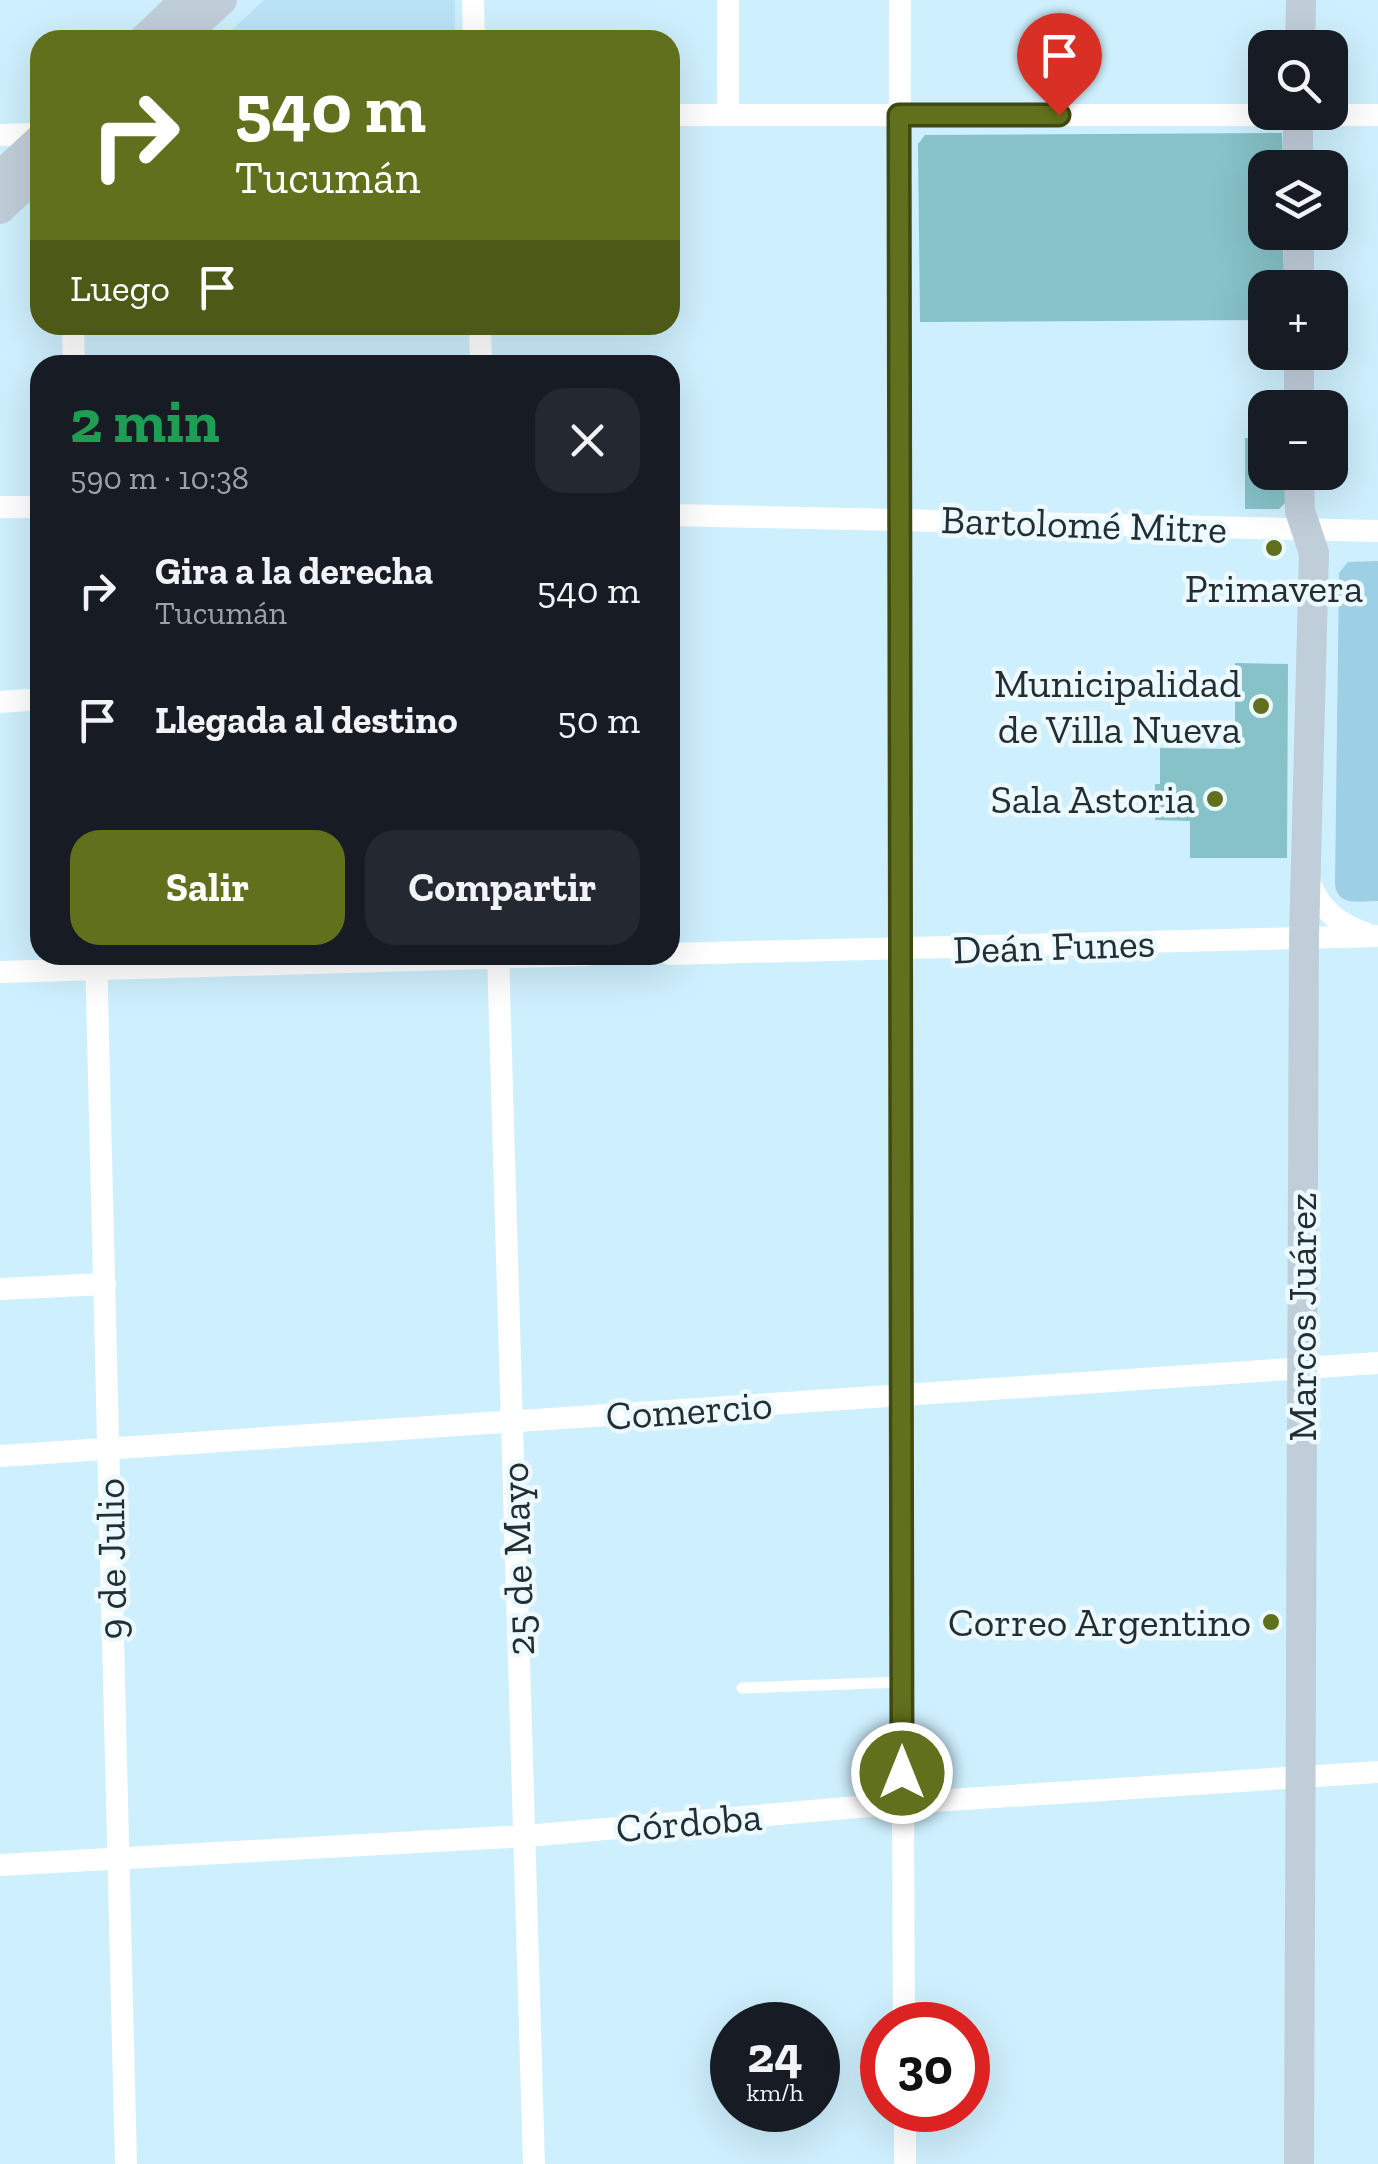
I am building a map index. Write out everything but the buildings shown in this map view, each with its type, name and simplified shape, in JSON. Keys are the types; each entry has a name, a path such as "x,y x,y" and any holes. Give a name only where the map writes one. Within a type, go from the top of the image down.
{"main road":[{"path":"155,30 176,12 222,0"},
{"path":"1300,0 1300,30"},
{"path":"0,176 30,147"},
{"path":"0,209 30,181"},
{"name":"Marcos Juárez","path":"1300,490 1300,511 1314,552 1304,938 1300,2164"}],"street":[{"path":"472,0 474,30"},
{"path":"728,0 728,115"},
{"path":"900,0 904,2002"},
{"path":"680,115 1248,114"},
{"path":"1348,114 1378,114"},
{"path":"0,135 30,136"},
{"path":"0,507 30,507"},
{"name":"Bartolomé Mitre","path":"680,516 899,518 1378,532"},
{"path":"0,702 30,700"},
{"path":"1305,870 1324,909 1345,925 1376,936"},
{"name":"Deán Funes","path":"680,954 1376,936"},
{"path":"0,972 68,965"},
{"name":"9 de Julio","path":"97,965 126,2164"},
{"name":"25 de Mayo","path":"498,965 534,2164"},
{"path":"0,1289 105,1284"},
{"name":"Comercio","path":"0,1456 1378,1364"},
{"name":"Córdoba","path":"0,1865 526,1836 902,1803 1378,1772"},
{"path":"905,2132 906,2164"}],"lane":[{"path":"742,1688 902,1682"}],"shaded area":[{"path":"264,0 455,0 455,30 232,30"},
{"path":"1378,561 1378,901 1357,902 1340,897 1335,885 1339,573 1348,562"}],"place":[{"name":"Primavera","path":"1274,548"},
{"name":"Municipalidad de Villa Nueva","path":"1261,706"},
{"name":"Sala Astoria","path":"1215,799"},
{"name":"Correo Argentino","path":"1271,1622"}],"route":[{"path":"902,1773 899,115 1059,115"}]}
